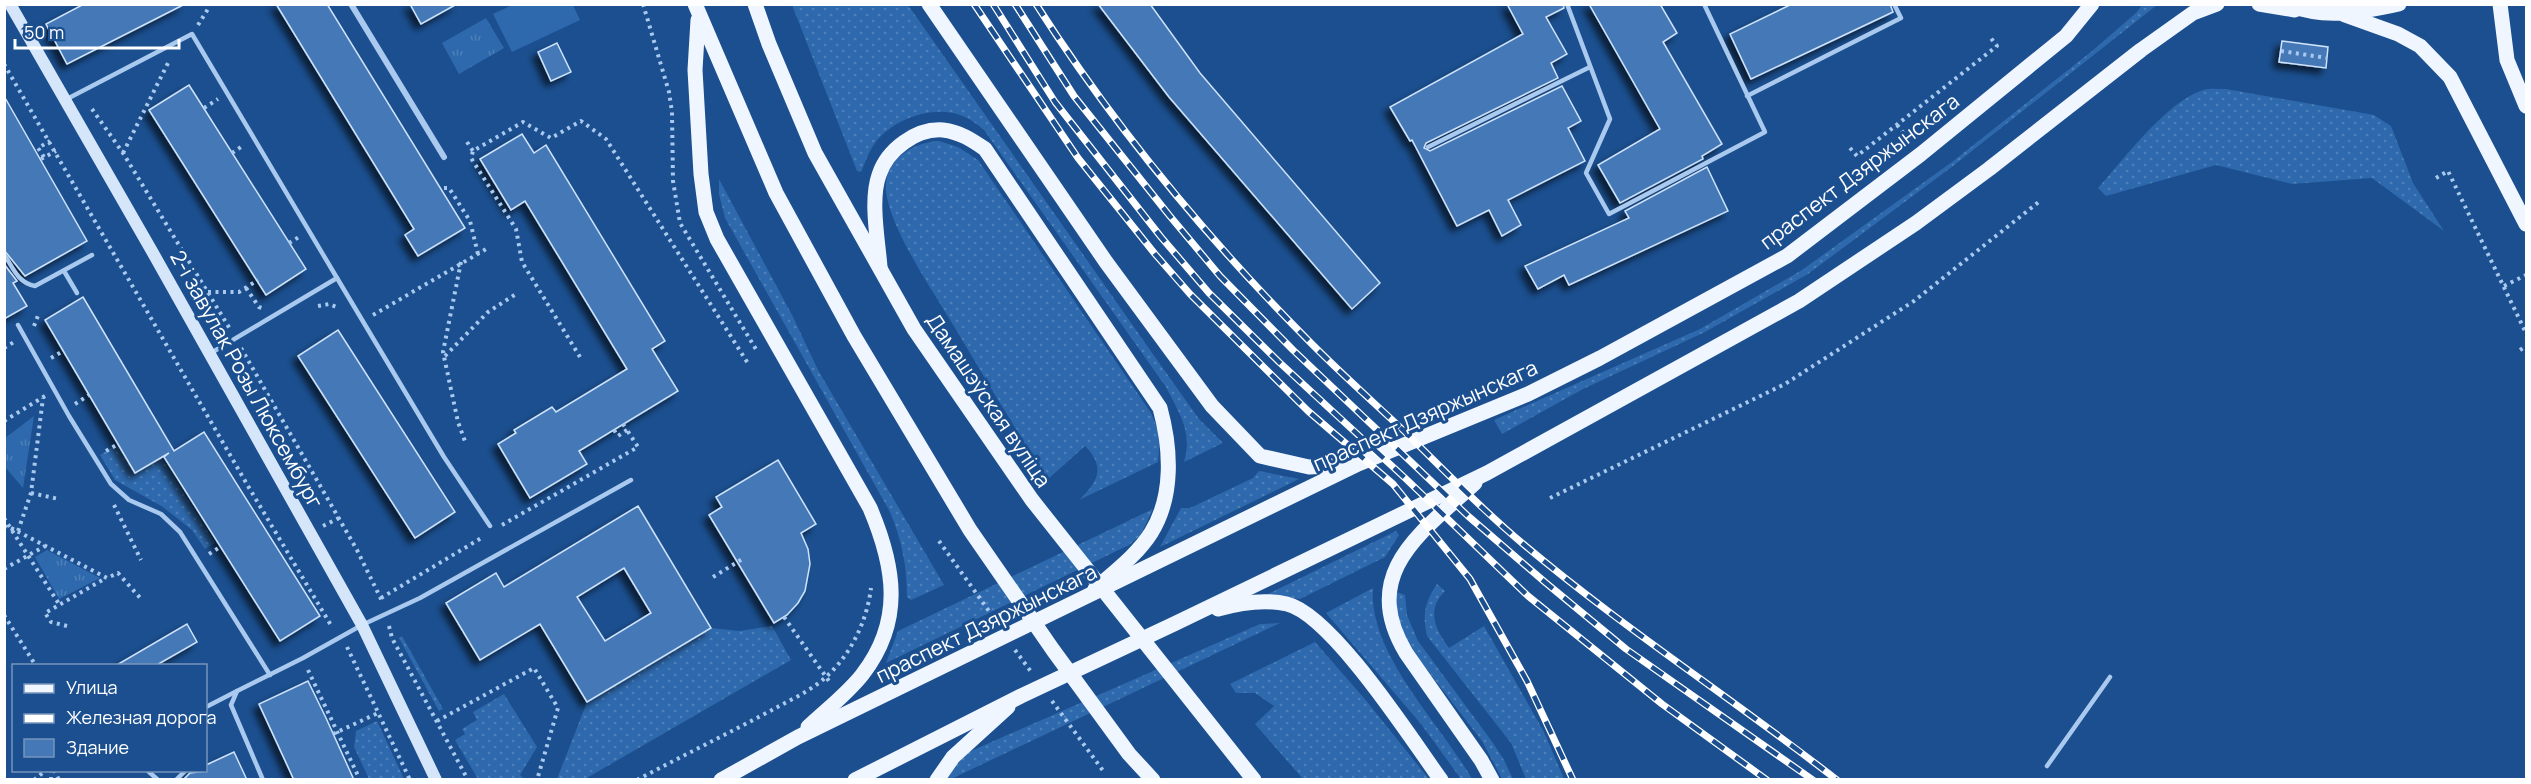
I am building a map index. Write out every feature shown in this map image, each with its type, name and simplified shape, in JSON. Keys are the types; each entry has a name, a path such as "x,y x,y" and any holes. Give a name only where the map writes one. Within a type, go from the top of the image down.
{"main road":[{"name":"2-і завулак Розы Люксембург","path":"10,4 362,625 436,780"},
{"name":"Дамашэўская вуліца","path":"755,4 815,153 914,329 1032,500 1254,779"},
{"path":"929,4 1106,262 1212,406 1256,454 1278,462 1309,467 1358,464"},
{"name":"праспект Дзяржынскага","path":"721,780 798,737 1082,601 1358,464 1528,394 1600,358 1787,256 1920,154 2066,36 2085,16 2092,4"},
{"path":"855,780 1021,696 1487,472 1799,301 1916,223 2141,50 2193,13 2217,4"},
{"path":"2259,4 2305,12 2345,15 2398,34 2420,46 2450,76 2526,224"},
{"path":"2286,4 2305,12"},
{"path":"2345,15 2399,4"},
{"path":"2500,4 2507,60 2526,106"},
{"path":"696,10 776,193 854,336 970,530 1129,754 1153,780"},
{"path":"696,10 695,70 701,174 706,212 717,239 870,508 884,541 892,582 892,603 888,623 874,659 860,677 798,737"},
{"path":"881,273 875,196 878,175 890,153 909,140 927,132 943,130 966,136 986,148 1160,408 1169,449 1166,496 1161,509 1151,533 1134,554 1082,601"},
{"path":"1487,472 1412,542 1390,583 1390,614 1398,640 1481,760 1492,780"},
{"path":"1186,618 1248,603 1288,604 1303,611 1358,665 1441,780"},
{"path":"937,780 953,757 1021,696"}],"street":[{"path":"351,4 444,157"}],"lane":[{"path":"1567,4 1610,119 1586,173 1609,214 1765,132 1704,4"},
{"path":"1747,96 1901,18 1894,4"},
{"path":"64,100 192,34 444,457 490,526"},
{"path":"1428,147 1590,67"},
{"path":"4,255 20,280 35,286 92,255"},
{"path":"64,271 77,293"},
{"path":"208,354 337,278"},
{"path":"18,325 111,484 129,500 161,514 180,532 270,675"},
{"path":"207,706 362,625 420,598 631,480"},
{"path":"2047,766 2110,677"},
{"path":"237,691 231,705 263,780"}],"path":[{"path":"192,34 208,9 207,4"},
{"path":"643,4 669,92 672,112 673,182 680,223 762,360"},
{"path":"1850,148 1857,156 1997,46 1990,37"},
{"path":"123,153 178,41"},
{"path":"2280,51 2327,58"},
{"path":"4,64 248,486 332,627 342,636 410,780"},
{"path":"81,93 123,153 236,338 352,542 381,598 392,639 468,780"},
{"path":"580,357 522,262 516,229 471,158 473,152 523,122 551,138 581,121 606,139 748,365"},
{"path":"50,141 38,148 42,158 56,151"},
{"path":"467,142 473,152"},
{"path":"2436,178 2448,171 2526,333"},
{"path":"444,188 449,188 470,221 478,254"},
{"path":"1550,498 1785,384 1914,301 2040,201"},
{"path":"362,321 488,248"},
{"path":"461,262 443,352 458,422 466,444"},
{"path":"2504,286 2526,275"},
{"path":"207,292 239,292 258,280"},
{"path":"246,288 259,307 267,309"},
{"path":"445,357 488,312 516,294"},
{"path":"311,310 329,304 340,308"},
{"path":"241,348 251,343"},
{"path":"2520,350 2526,346"},
{"path":"4,422 55,389"},
{"path":"4,526 18,531 30,493 43,398"},
{"path":"381,598 638,447 623,424"},
{"path":"614,430 618,436 627,430"},
{"path":"111,484 113,503 141,560"},
{"path":"30,493 59,499"},
{"path":"4,518 59,604"},
{"path":"477,526 483,537"},
{"path":"11,528 106,578"},
{"path":"939,541 999,627"},
{"path":"4,569 46,546"},
{"path":"713,577 744,558"},
{"path":"67,626 51,622 45,613 118,573 142,600"},
{"path":"637,780 740,727 826,677 851,645 862,624 869,602 870,579"},
{"path":"4,615 35,664"},
{"path":"784,616 833,687"},
{"path":"1013,646 1033,674"},
{"path":"303,658 335,733 360,780"},
{"path":"437,721 534,668 558,708 537,780"},
{"path":"1046,693 1104,772"},
{"path":"335,733 378,713"}],"green space":[{"path":"512,5 573,5 580,20 512,52 493,14"},
{"path":"792,5 908,5 1199,419 1223,443 1184,462 1186,432 1180,414 1166,387 984,130 976,123 949,112 925,113 902,121 882,135 871,150 861,172 857,171"},
{"path":"2142,5 2157,5 1953,166 1808,274 1705,332 1583,389 1502,434 1494,420 1700,329 1802,270 1952,162 2092,51 2136,13"},
{"path":"486,18 504,48 459,74 442,43"},
{"path":"2226,89 2374,115 2391,126 2413,183 2444,231 2372,178 2292,184 2216,165 2106,196 2098,188 2146,133 2175,106 2203,90"},
{"path":"939,141 958,147 978,160 1151,413 1160,435 1158,462 1079,500 1091,487 1097,474 1096,461 1085,446 1047,480 922,274 892,216 886,183 892,166 913,148"},
{"path":"719,179 792,315 818,370 944,585 911,600 907,597 903,554 890,512 725,218 719,194"},
{"path":"34,416 23,488 5,467 5,438"},
{"path":"118,444 136,473 162,458 215,543 205,549 192,530 163,507 115,480 100,455"},
{"path":"1259,471 1299,479 1160,547 1181,508 1190,508 1253,478"},
{"path":"1153,509 1140,536 1129,545 886,663 898,631"},
{"path":"1396,531 1399,535 1385,557 1300,599 1268,594"},
{"path":"47,550 100,578 59,599 35,557"},
{"path":"1437,584 1445,591 1439,598 1434,612 1437,627 1444,641 1449,648 1484,626 1544,732 1564,779 1526,779 1511,743 1427,636 1426,608"},
{"path":"1373,588 1375,613 1382,638 1394,663 1472,779 1461,779 1421,724 1326,613"},
{"path":"1397,592 1405,595 1407,615 1418,641 1493,743 1513,779 1502,779 1482,741 1407,644 1396,611"},
{"path":"1280,623 951,779 943,780 958,760 971,751 1260,624"},
{"path":"772,626 791,660 585,779 557,779 587,702 711,628 739,631"},
{"path":"402,636 443,709 439,711 399,638"},
{"path":"1315,642 1364,698 1429,779 1303,779 1255,724 1274,706 1255,693 1236,693 1230,684"},
{"path":"504,694 537,747 520,775 524,779 478,779 455,740 465,734 462,729 477,720 473,712"},
{"path":"377,721 404,779 369,779 354,747 356,731"}],"building":[{"path":"84,4 185,4 67,64 46,24"},
{"path":"276,4 327,4 465,228 418,256 405,235 414,229"},
{"path":"410,4 457,4 421,24"},
{"path":"1098,4 1150,4 1200,73 1380,283 1352,309 1169,97"},
{"path":"1507,4 1563,4 1564,8 1546,17 1567,54 1551,63 1558,78 1426,143 1424,148 1430,151 1562,86 1581,121 1568,128 1585,161 1508,200 1521,225 1502,236 1489,210 1457,226 1412,140 1410,141 1390,107 1523,34"},
{"path":"1589,4 1660,4 1677,33 1663,42 1722,144 1702,156 1703,159 1620,203 1598,165 1660,129"},
{"path":"1792,4 1890,4 1893,12 1751,79 1730,34"},
{"path":"2282,41 2328,47 2326,68 2279,62"},
{"path":"557,43 571,72 551,81 538,52"},
{"path":"189,85 306,269 266,295 149,110"},
{"path":"4,96 87,241 25,276 4,250"},
{"path":"522,134 534,153 546,145 665,341 652,349 678,391 579,451 587,464 530,498 498,444 516,433 514,430 552,407 556,412 627,369 525,201 511,210 480,159"},
{"path":"1707,167 1728,211 1569,285 1564,275 1538,289 1525,266 1629,218 1625,211"},
{"path":"4,264 17,281 13,283 27,306 4,319"},
{"path":"83,297 174,451 204,432 320,616 280,641 164,457 169,453 135,473 45,320"},
{"path":"338,330 455,512 415,538 298,356"},
{"path":"778,460 816,524 801,533 808,549 810,564 805,591 787,615 774,623 709,515 722,507 716,497"},
{"path":"638,506 711,628 587,702 540,624 480,660 446,603 496,573 504,587","holes":["624,568 651,613 605,641 577,597"]},
{"path":"187,624 197,642 158,664 118,664"},
{"path":"308,681 354,780 294,780 259,704"},
{"path":"234,752 247,780 183,780 190,773 207,772 207,765"}],"railway":[{"path":"974,4 1078,158 1155,254 1190,294 1308,411 1393,484 1470,579 1527,681 1573,780"},
{"path":"993,4 1055,102 1161,237 1209,293 1279,362 1528,596 1662,704 1767,780"},
{"path":"1015,4 1074,96 1169,215 1220,276 1293,350 1468,516 1546,583 1626,649 1813,780"},
{"path":"1036,4 1096,92 1162,178 1232,260 1329,361 1506,530 1599,604 1837,780"}]}
